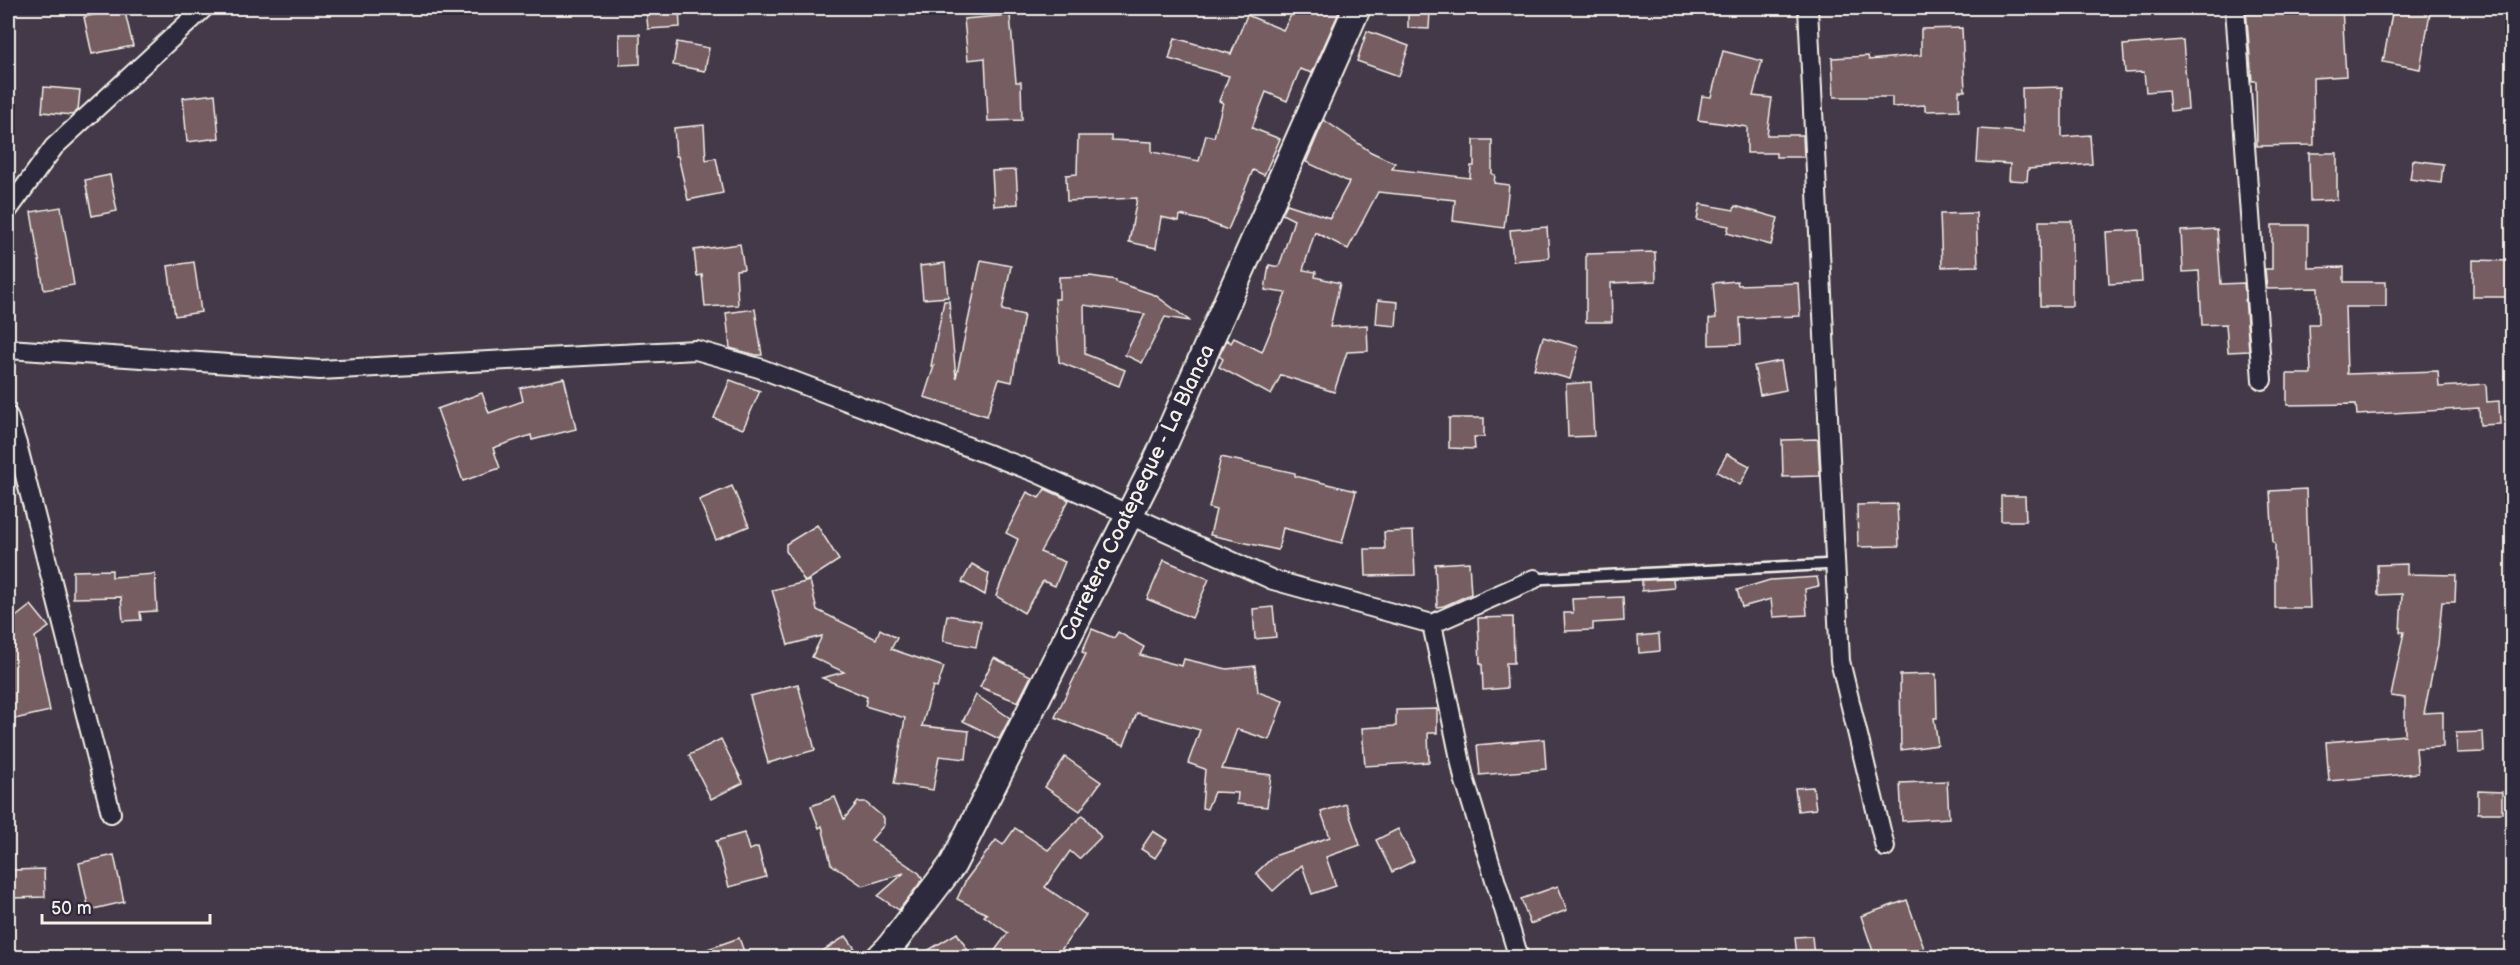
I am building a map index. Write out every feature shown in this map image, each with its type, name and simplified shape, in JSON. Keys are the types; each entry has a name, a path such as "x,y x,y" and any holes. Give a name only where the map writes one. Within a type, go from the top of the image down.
{"main road":[{"name":"Carretera Coatepeque - La Blanca","path":"879,957 899,946 953,864 1130,514 1158,458 1357,8"}],"street":[{"path":"8,210 54,147 204,8"},
{"path":"1808,8 1840,661 1885,847"},
{"path":"2235,8 2262,380"},
{"path":"8,349 320,370 696,350 770,372 1035,472 1273,580 1432,624 1534,579"},
{"path":"8,416 111,813"},
{"path":"1432,624 1464,778 1519,957"}],"lane":[{"path":"1534,579 1836,564"}],"building":[{"path":"124,8 133,46 92,54 84,17"},
{"path":"646,8 679,8 680,27 648,29"},
{"path":"1295,8 1340,10 1312,73 1300,69 1287,101 1266,92 1252,128 1280,139 1264,175 1253,170 1228,230 1180,215 1179,221 1161,217 1156,248 1129,242 1137,198 1067,201 1066,175 1077,174 1078,136 1111,136 1111,140 1152,142 1152,152 1199,161 1206,135 1214,137 1223,103 1219,101 1229,76 1169,59 1175,38 1231,54 1247,15 1283,30"},
{"path":"2342,8 2346,76 2313,78 2314,145 2257,146 2256,81 2252,81 2246,9"},
{"path":"2393,8 2431,8 2420,69 2383,62"},
{"path":"1408,10 1430,11 1429,29 1408,28"},
{"path":"1010,15 1016,82 1021,82 1022,120 988,121 985,58 968,60 964,19"},
{"path":"1962,28 1965,91 1959,91 1959,110 1925,111 1925,105 1892,107 1892,97 1834,97 1832,58 1868,56 1869,60 1921,55 1921,29"},
{"path":"1367,31 1409,46 1399,76 1357,61"},
{"path":"619,34 640,34 640,64 620,65"},
{"path":"2183,40 2188,109 2170,111 2168,90 2146,92 2144,72 2125,73 2123,45"},
{"path":"677,42 709,48 705,71 673,65"},
{"path":"1723,51 1762,61 1753,96 1772,98 1767,135 1803,135 1804,157 1776,157 1776,153 1747,153 1747,127 1698,120 1702,96 1711,97"},
{"path":"44,87 80,90 78,110 72,115 42,112"},
{"path":"2062,87 2062,137 2090,135 2092,164 2028,169 2027,181 2009,180 2010,164 1977,162 1979,129 2023,132 2022,88"},
{"path":"215,94 219,138 187,142 183,98"},
{"path":"1324,120 1371,152 1395,163 1392,169 1470,178 1471,166 1474,166 1474,140 1492,140 1494,183 1509,185 1504,228 1453,221 1455,200 1378,192 1348,249 1315,232 1303,270 1316,272 1315,277 1340,283 1330,327 1367,325 1368,351 1347,352 1334,392 1281,375 1271,395 1219,367 1223,359 1219,356 1227,340 1231,343 1234,338 1262,352 1286,293 1265,290 1269,265 1279,267 1294,220 1282,214 1287,204 1330,218 1349,182 1306,162"},
{"path":"704,125 706,160 716,158 723,193 688,200 678,156 676,156 674,128"},
{"path":"2309,153 2337,153 2337,200 2310,201"},
{"path":"2413,160 2443,164 2441,183 2410,179"},
{"path":"1016,170 1018,204 994,206 992,171"},
{"path":"110,175 117,211 92,216 85,180"},
{"path":"1700,204 1734,210 1735,206 1778,218 1771,245 1727,233 1729,226 1697,220"},
{"path":"61,207 74,285 44,290 31,212"},
{"path":"1976,213 1978,266 1942,267 1940,214"},
{"path":"2039,221 2072,221 2072,306 2040,306"},
{"path":"2272,225 2308,225 2308,268 2344,267 2344,282 2386,282 2386,307 2345,307 2347,374 2438,371 2439,387 2486,384 2487,402 2499,401 2500,424 2480,425 2479,408 2357,415 2356,404 2287,405 2287,374 2311,374 2309,324 2319,324 2318,288 2267,289 2265,269 2272,269"},
{"path":"1547,227 1549,258 1513,261 1510,230"},
{"path":"2217,229 2221,284 2244,283 2249,351 2228,352 2226,324 2202,325 2199,271 2183,272 2181,231"},
{"path":"2139,230 2142,282 2109,284 2106,232"},
{"path":"740,244 744,269 736,270 738,305 705,307 702,275 697,276 694,250"},
{"path":"1655,252 1656,281 1611,283 1612,322 1586,322 1586,254"},
{"path":"981,260 1011,266 1002,310 1024,315 1012,382 999,379 987,416 924,397 934,366 931,366 944,301 949,301 956,378"},
{"path":"2473,260 2512,261 2512,297 2473,297"},
{"path":"194,262 201,312 175,316 168,266"},
{"path":"945,263 948,297 923,299 920,266"},
{"path":"1090,276 1116,280 1116,282 1155,295 1190,321 1165,317 1142,363 1125,355 1145,314 1084,305 1085,354 1125,370 1119,386 1059,362 1055,299 1059,299 1059,277"},
{"path":"1737,281 1738,285 1798,283 1800,316 1740,318 1741,344 1709,345 1709,319 1716,318 1713,283"},
{"path":"1378,300 1398,302 1396,326 1376,324"},
{"path":"755,309 762,355 730,348 726,313"},
{"path":"1543,337 1579,347 1570,379 1534,369"},
{"path":"1781,361 1786,390 1760,395 1754,366"},
{"path":"564,378 576,429 532,440 531,435 493,448 500,468 463,481 437,409 482,393 489,413 523,401 520,388"},
{"path":"730,380 760,391 743,429 714,418"},
{"path":"1591,382 1594,436 1568,437 1566,384"},
{"path":"1449,418 1484,418 1484,437 1474,437 1475,449 1449,448"},
{"path":"1818,439 1820,476 1783,477 1782,440"},
{"path":"1727,454 1750,466 1740,485 1717,472"},
{"path":"1221,457 1295,473 1295,476 1356,491 1342,543 1283,528 1278,550 1210,535 1216,510 1209,508"},
{"path":"732,486 749,526 716,540 699,500"},
{"path":"1045,489 1069,500 1040,552 1065,562 1055,586 1043,581 1024,613 996,596 1018,539 1006,533 1027,492 1039,498"},
{"path":"2306,489 2310,608 2275,608 2275,543 2273,543 2270,491"},
{"path":"2001,496 2025,496 2026,521 2001,521"},
{"path":"1897,504 1899,546 1858,547 1857,505"},
{"path":"817,525 839,560 805,582 786,551 786,544"},
{"path":"1413,531 1415,575 1366,576 1365,549 1385,549 1384,532"},
{"path":"1164,560 1209,579 1192,618 1147,599"},
{"path":"1469,562 1471,594 1437,607 1435,564"},
{"path":"972,564 989,574 985,595 962,582"},
{"path":"2407,564 2407,574 2456,575 2455,602 2442,602 2438,645 2424,713 2443,712 2443,747 2416,748 2418,773 2329,781 2326,742 2405,735 2405,698 2391,696 2404,632 2400,632 2402,594 2378,595 2377,565"},
{"path":"112,570 112,577 155,574 157,611 140,612 141,620 123,621 121,597 73,598 73,571"},
{"path":"1817,577 1819,586 1805,589 1807,615 1773,617 1771,599 1742,607 1737,590 1770,580"},
{"path":"1673,579 1674,588 1642,591 1642,580"},
{"path":"810,581 817,610 876,639 880,629 897,638 891,649 944,667 937,688 933,686 922,726 969,731 966,759 939,756 933,790 894,784 905,718 865,706 867,697 822,678 844,672 812,657 822,636 788,645 772,590"},
{"path":"1623,597 1624,621 1593,623 1593,630 1565,631 1564,613 1573,613 1572,599"},
{"path":"31,605 49,627 35,637 50,711 10,720 8,623"},
{"path":"1273,607 1276,637 1255,639 1253,609"},
{"path":"947,615 981,621 976,647 943,641"},
{"path":"1513,617 1514,663 1506,663 1507,688 1483,690 1478,618"},
{"path":"1092,629 1114,638 1118,632 1144,647 1140,655 1182,666 1184,659 1227,669 1255,666 1258,692 1283,701 1269,740 1237,729 1222,769 1271,775 1267,807 1237,804 1238,793 1214,792 1207,809 1202,808 1205,769 1188,763 1200,730 1137,713 1124,745 1055,717 1086,654 1082,652"},
{"path":"1659,634 1660,651 1639,653 1638,636"},
{"path":"994,658 1031,676 1018,702 980,687"},
{"path":"1936,674 1937,718 1934,718 1938,745 1901,750 1900,675"},
{"path":"798,684 815,750 768,763 750,696"},
{"path":"976,695 1010,718 999,739 963,721"},
{"path":"1437,709 1437,733 1428,733 1429,762 1365,766 1362,728 1396,726 1396,710"},
{"path":"2483,732 2484,752 2457,753 2456,733"},
{"path":"721,739 743,783 711,799 689,755"},
{"path":"1544,739 1546,769 1480,775 1477,745"},
{"path":"1065,757 1101,782 1080,811 1045,787"},
{"path":"1947,781 1949,818 1902,821 1900,783"},
{"path":"1813,787 1816,809 1798,811 1795,788"},
{"path":"2478,791 2502,792 2502,813 2478,813"},
{"path":"835,797 844,819 858,802 865,802 884,818 884,825 871,840 919,873 923,879 899,910 878,896 904,873 863,886 831,864 822,826 819,828 811,806"},
{"path":"1346,804 1360,845 1326,857 1336,886 1312,894 1302,865 1273,891 1256,873 1274,856 1330,837 1321,812"},
{"path":"1083,815 1101,837 1079,859 1070,851 1045,887 1086,915 1056,957 990,957 1008,933 984,916 987,914 957,899 966,880 996,840 1003,845 1015,828 1048,850"},
{"path":"1398,829 1414,861 1392,872 1376,840"},
{"path":"1153,831 1167,840 1155,858 1141,849"},
{"path":"744,833 749,850 758,847 766,877 729,887 716,841"},
{"path":"114,855 124,902 89,910 79,863"},
{"path":"44,869 45,897 13,898 13,870"},
{"path":"1558,886 1567,910 1530,924 1521,899"},
{"path":"1907,900 1927,957 1875,957 1861,916"},
{"path":"957,933 972,957 917,957"},
{"path":"846,936 861,957 813,957"},
{"path":"1812,936 1814,957 1797,957 1795,937"},
{"path":"739,938 746,957 692,957 691,955"}]}
